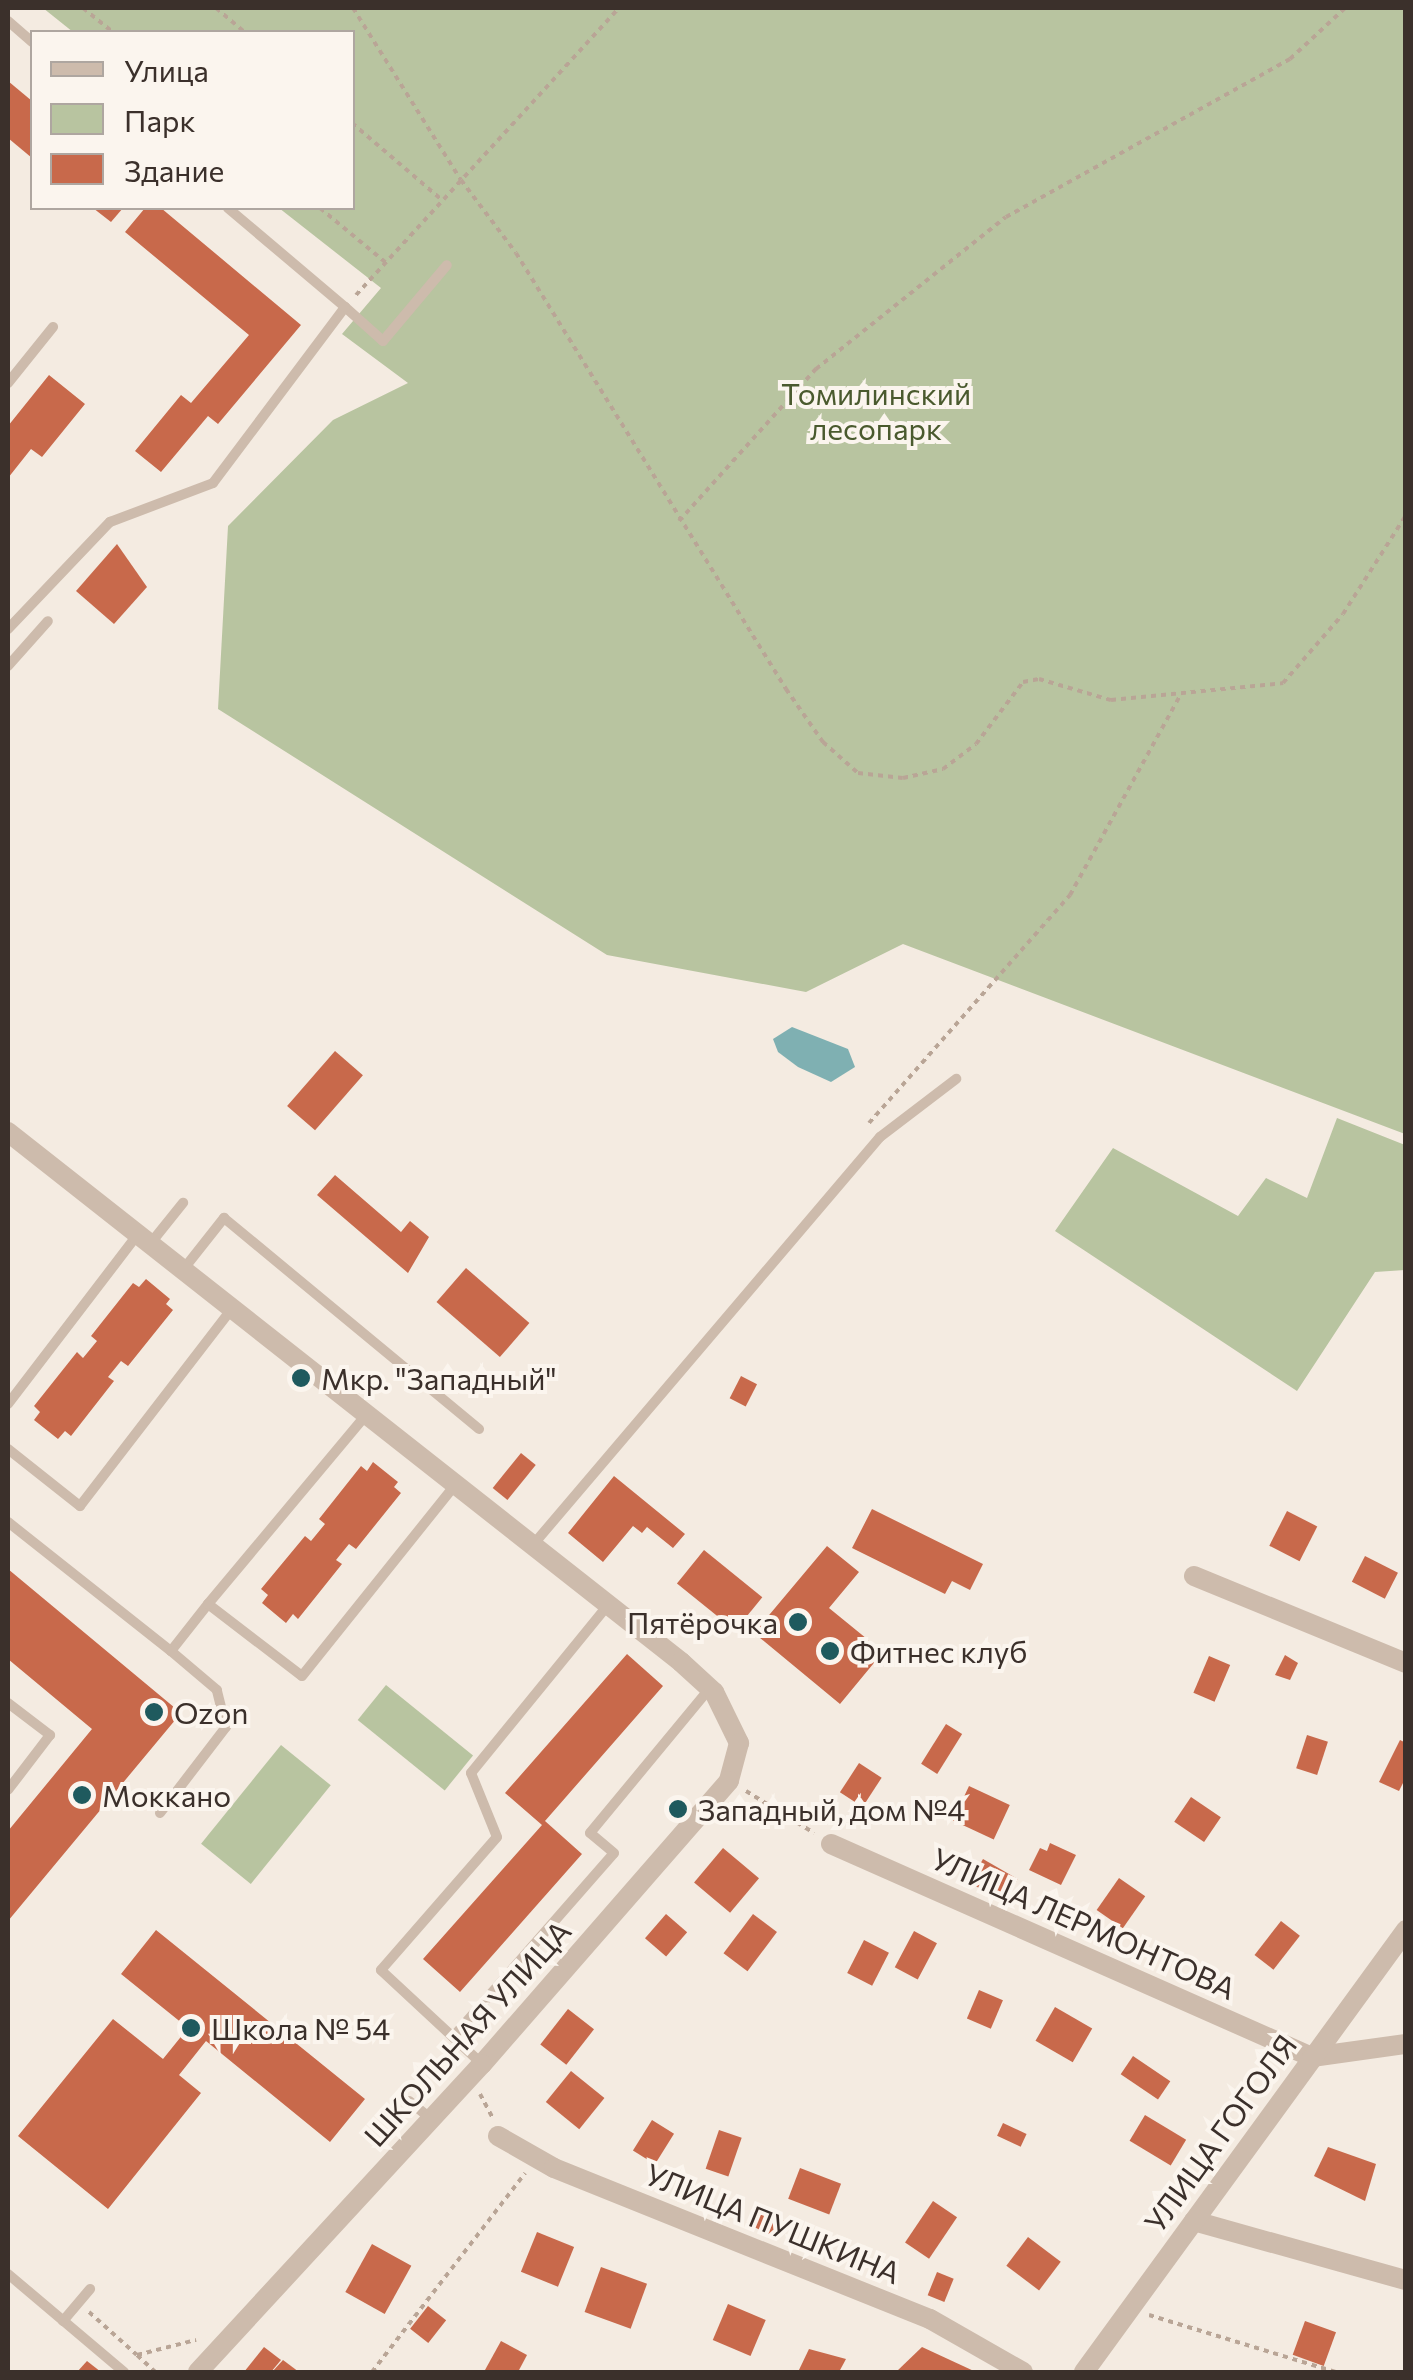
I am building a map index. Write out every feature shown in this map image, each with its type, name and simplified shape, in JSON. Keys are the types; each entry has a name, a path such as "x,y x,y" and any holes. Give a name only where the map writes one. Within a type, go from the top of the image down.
{"street":[{"path":"8,1132 710,1688 729,1714 739,1742 729,1781"},
{"path":"1194,1576 1406,1663"},
{"name":"ШКОЛЬНАЯ УЛИЦА","path":"198,2372 482,2064 729,1781"},
{"name":"УЛИЦА ЛЕРМОНТОВА","path":"830,1844 1312,2057"},
{"name":"УЛИЦА ГОГОЛЯ","path":"1084,2372 1406,1930"},
{"path":"1312,2057 1406,2044"},
{"name":"УЛИЦА ПУШКИНА","path":"498,2136 537,2158 930,2319 1024,2372"},
{"path":"1194,2221 1406,2280"}],"lane":[{"path":"8,20 30,40"},
{"path":"230,210 383,340 447,264"},
{"path":"8,629 110,522 213,483 345,306"},
{"path":"8,383 53,328"},
{"path":"8,666 48,621"},
{"path":"532,1546 880,1138 956,1078"},
{"path":"8,1404 143,1240 183,1203"},
{"path":"182,1271 224,1218 478,1428"},
{"path":"8,1449 80,1506 231,1310"},
{"path":"171,1650 365,1416"},
{"path":"208,1604 302,1676 454,1486"},
{"path":"8,1522 217,1690 226,1727 160,1813"},
{"path":"482,2064 381,1970 497,1837 471,1772 607,1606"},
{"path":"453,2037 614,1853 590,1833 710,1688"},
{"path":"8,1703 50,1735 8,1790"},
{"path":"409,2101 431,2119"},
{"path":"8,2274 124,2372"},
{"path":"63,2321 90,2289"}],"path":[{"path":"83,8 110,30"},
{"path":"216,8 244,30"},
{"path":"352,8 461,180 516,253 679,521 823,742 858,774 903,778 942,768 976,744 1023,682 1040,679 1111,700 1283,683 1343,614 1406,515"},
{"path":"366,284 619,8"},
{"path":"679,521 816,369 1006,217 1290,59 1345,8"},
{"path":"355,127 443,200"},
{"path":"322,210 386,263"},
{"path":"880,1138 868,1121 1070,895 1181,694"},
{"path":"729,1781 830,1844"},
{"path":"372,2372 537,2158"},
{"path":"79,2302 156,2372"},
{"path":"1130,2309 1336,2372"},
{"path":"136,2355 200,2340"}],"green space":[{"name":"Томилинский лесопарк","path":"43,8 1405,8 1405,1134 903,944 806,992 607,955 218,709 228,526 333,420 408,383 342,334 381,288 282,210 355,210 355,30 70,30"},
{"path":"1337,1118 1405,1145 1405,1270 1375,1272 1297,1391 1055,1231 1113,1148 1238,1216 1266,1178 1307,1198"},
{"path":"386,1685 473,1755 445,1790 358,1720"},
{"path":"281,1745 331,1785 251,1884 201,1844"}],"water":[{"path":"792,1027 848,1049 855,1067 831,1082 798,1067 778,1052 773,1039"}],"building":[{"path":"8,81 30,99 30,156 8,138"},
{"path":"96,210 121,210 111,222"},
{"path":"143,210 163,210 301,325 218,424 208,416 161,472 135,451 181,395 191,403 249,335 125,232"},
{"path":"49,375 85,404 42,457 31,449 8,478 8,426"},
{"path":"117,544 147,587 114,624 76,591"},
{"path":"335,1051 363,1075 315,1130 287,1106"},
{"path":"335,1175 401,1232 410,1221 429,1237 408,1273 317,1195"},
{"path":"466,1268 529,1323 500,1357 436,1302"},
{"path":"146,1279 170,1299 166,1304 173,1310 128,1366 121,1361 108,1377 114,1381 71,1436 65,1431 58,1439 34,1420 40,1412 34,1406 77,1352 83,1358 97,1341 91,1336 133,1283 139,1287"},
{"path":"741,1376 757,1384 746,1406 730,1398"},
{"path":"521,1453 536,1465 507,1500 493,1488"},
{"path":"373,1462 398,1482 394,1487 401,1493 356,1549 349,1544 336,1560 342,1564 298,1619 293,1614 286,1623 262,1603 268,1595 261,1589 305,1536 311,1541 325,1524 319,1519 361,1466 367,1471"},
{"path":"614,1476 685,1534 673,1548 647,1527 642,1533 633,1526 603,1562 568,1533"},
{"path":"872,1509 983,1564 970,1590 952,1581 945,1594 852,1548"},
{"path":"1287,1511 1317,1526 1300,1561 1269,1546"},
{"path":"827,1546 859,1572 829,1608 883,1652 840,1704 754,1633"},
{"path":"704,1550 762,1597 735,1631 677,1583"},
{"path":"1365,1556 1398,1573 1385,1599 1352,1582"},
{"path":"8,1569 181,1713 8,1921 8,1831 92,1729 8,1659"},
{"path":"627,1654 663,1686 545,1821 582,1854 460,1992 423,1959 542,1825 505,1793"},
{"path":"1285,1655 1298,1663 1290,1680 1275,1675"},
{"path":"1209,1656 1230,1665 1215,1702 1193,1693"},
{"path":"946,1724 962,1734 937,1774 921,1764"},
{"path":"1307,1735 1328,1742 1317,1775 1296,1768"},
{"path":"1400,1740 1406,1743 1406,1777 1399,1791 1379,1782"},
{"path":"859,1763 882,1778 863,1807 840,1792"},
{"path":"969,1786 1010,1805 994,1839 953,1820"},
{"path":"1191,1797 1221,1817 1204,1842 1174,1822"},
{"path":"1050,1843 1076,1855 1061,1885 1029,1870 1040,1848 1047,1851"},
{"path":"723,1848 759,1878 730,1913 694,1882"},
{"path":"983,1859 1018,1879 1004,1902 970,1882"},
{"path":"1119,1878 1145,1896 1123,1928 1097,1910"},
{"path":"666,1914 687,1932 666,1957 645,1938"},
{"path":"753,1914 777,1932 747,1971 724,1953"},
{"path":"1281,1921 1300,1936 1273,1970 1255,1955"},
{"path":"156,1930 365,2099 330,2142 206,2041 179,2075 201,2093 108,2209 18,2136 113,2019 163,2059 188,2028 121,1974"},
{"path":"914,1931 937,1943 918,1979 895,1967"},
{"path":"864,1940 889,1953 872,1986 847,1973"},
{"path":"979,1990 1003,2000 991,2029 967,2019"},
{"path":"1055,2007 1092,2028 1073,2062 1036,2041"},
{"path":"568,2009 594,2029 566,2065 540,2044"},
{"path":"1133,2056 1170,2081 1158,2099 1121,2074"},
{"path":"571,2071 604,2098 579,2129 546,2102"},
{"path":"1145,2115 1186,2140 1171,2165 1130,2141"},
{"path":"652,2120 674,2134 655,2164 633,2151"},
{"path":"1003,2123 1027,2134 1021,2147 997,2136"},
{"path":"719,2130 742,2138 728,2177 706,2169"},
{"path":"1328,2147 1376,2164 1365,2201 1314,2176"},
{"path":"800,2168 841,2184 829,2215 788,2199"},
{"path":"933,2201 957,2217 929,2259 905,2242"},
{"path":"755,2206 786,2222 778,2239 746,2223"},
{"path":"537,2232 574,2247 558,2287 521,2272"},
{"path":"1028,2237 1061,2262 1039,2290 1006,2266"},
{"path":"372,2244 411,2266 385,2314 345,2292"},
{"path":"601,2267 647,2284 631,2329 585,2312"},
{"path":"937,2272 954,2279 944,2302 928,2295"},
{"path":"728,2304 766,2320 751,2356 713,2340"},
{"path":"428,2306 446,2320 428,2343 410,2329"},
{"path":"1305,2321 1336,2332 1324,2366 1293,2355"},
{"path":"501,2341 527,2355 518,2372 485,2370"},
{"path":"264,2347 281,2360 271,2372 244,2372"},
{"path":"922,2347 976,2372 896,2372"},
{"path":"809,2349 846,2359 839,2372 798,2372"},
{"path":"283,2360 299,2372 272,2372"},
{"path":"87,2361 101,2372 77,2372"}],"place":[{"name":"Мкр. \"Западный\"","path":"301,1378"},
{"name":"Пятёрочка","path":"798,1622"},
{"name":"Фитнес клуб","path":"830,1651"},
{"name":"Ozon","path":"154,1712"},
{"name":"Моккано","path":"82,1795"},
{"name":"Западный, дом №4","path":"678,1809"},
{"name":"Школа № 54","path":"191,2028"}]}
